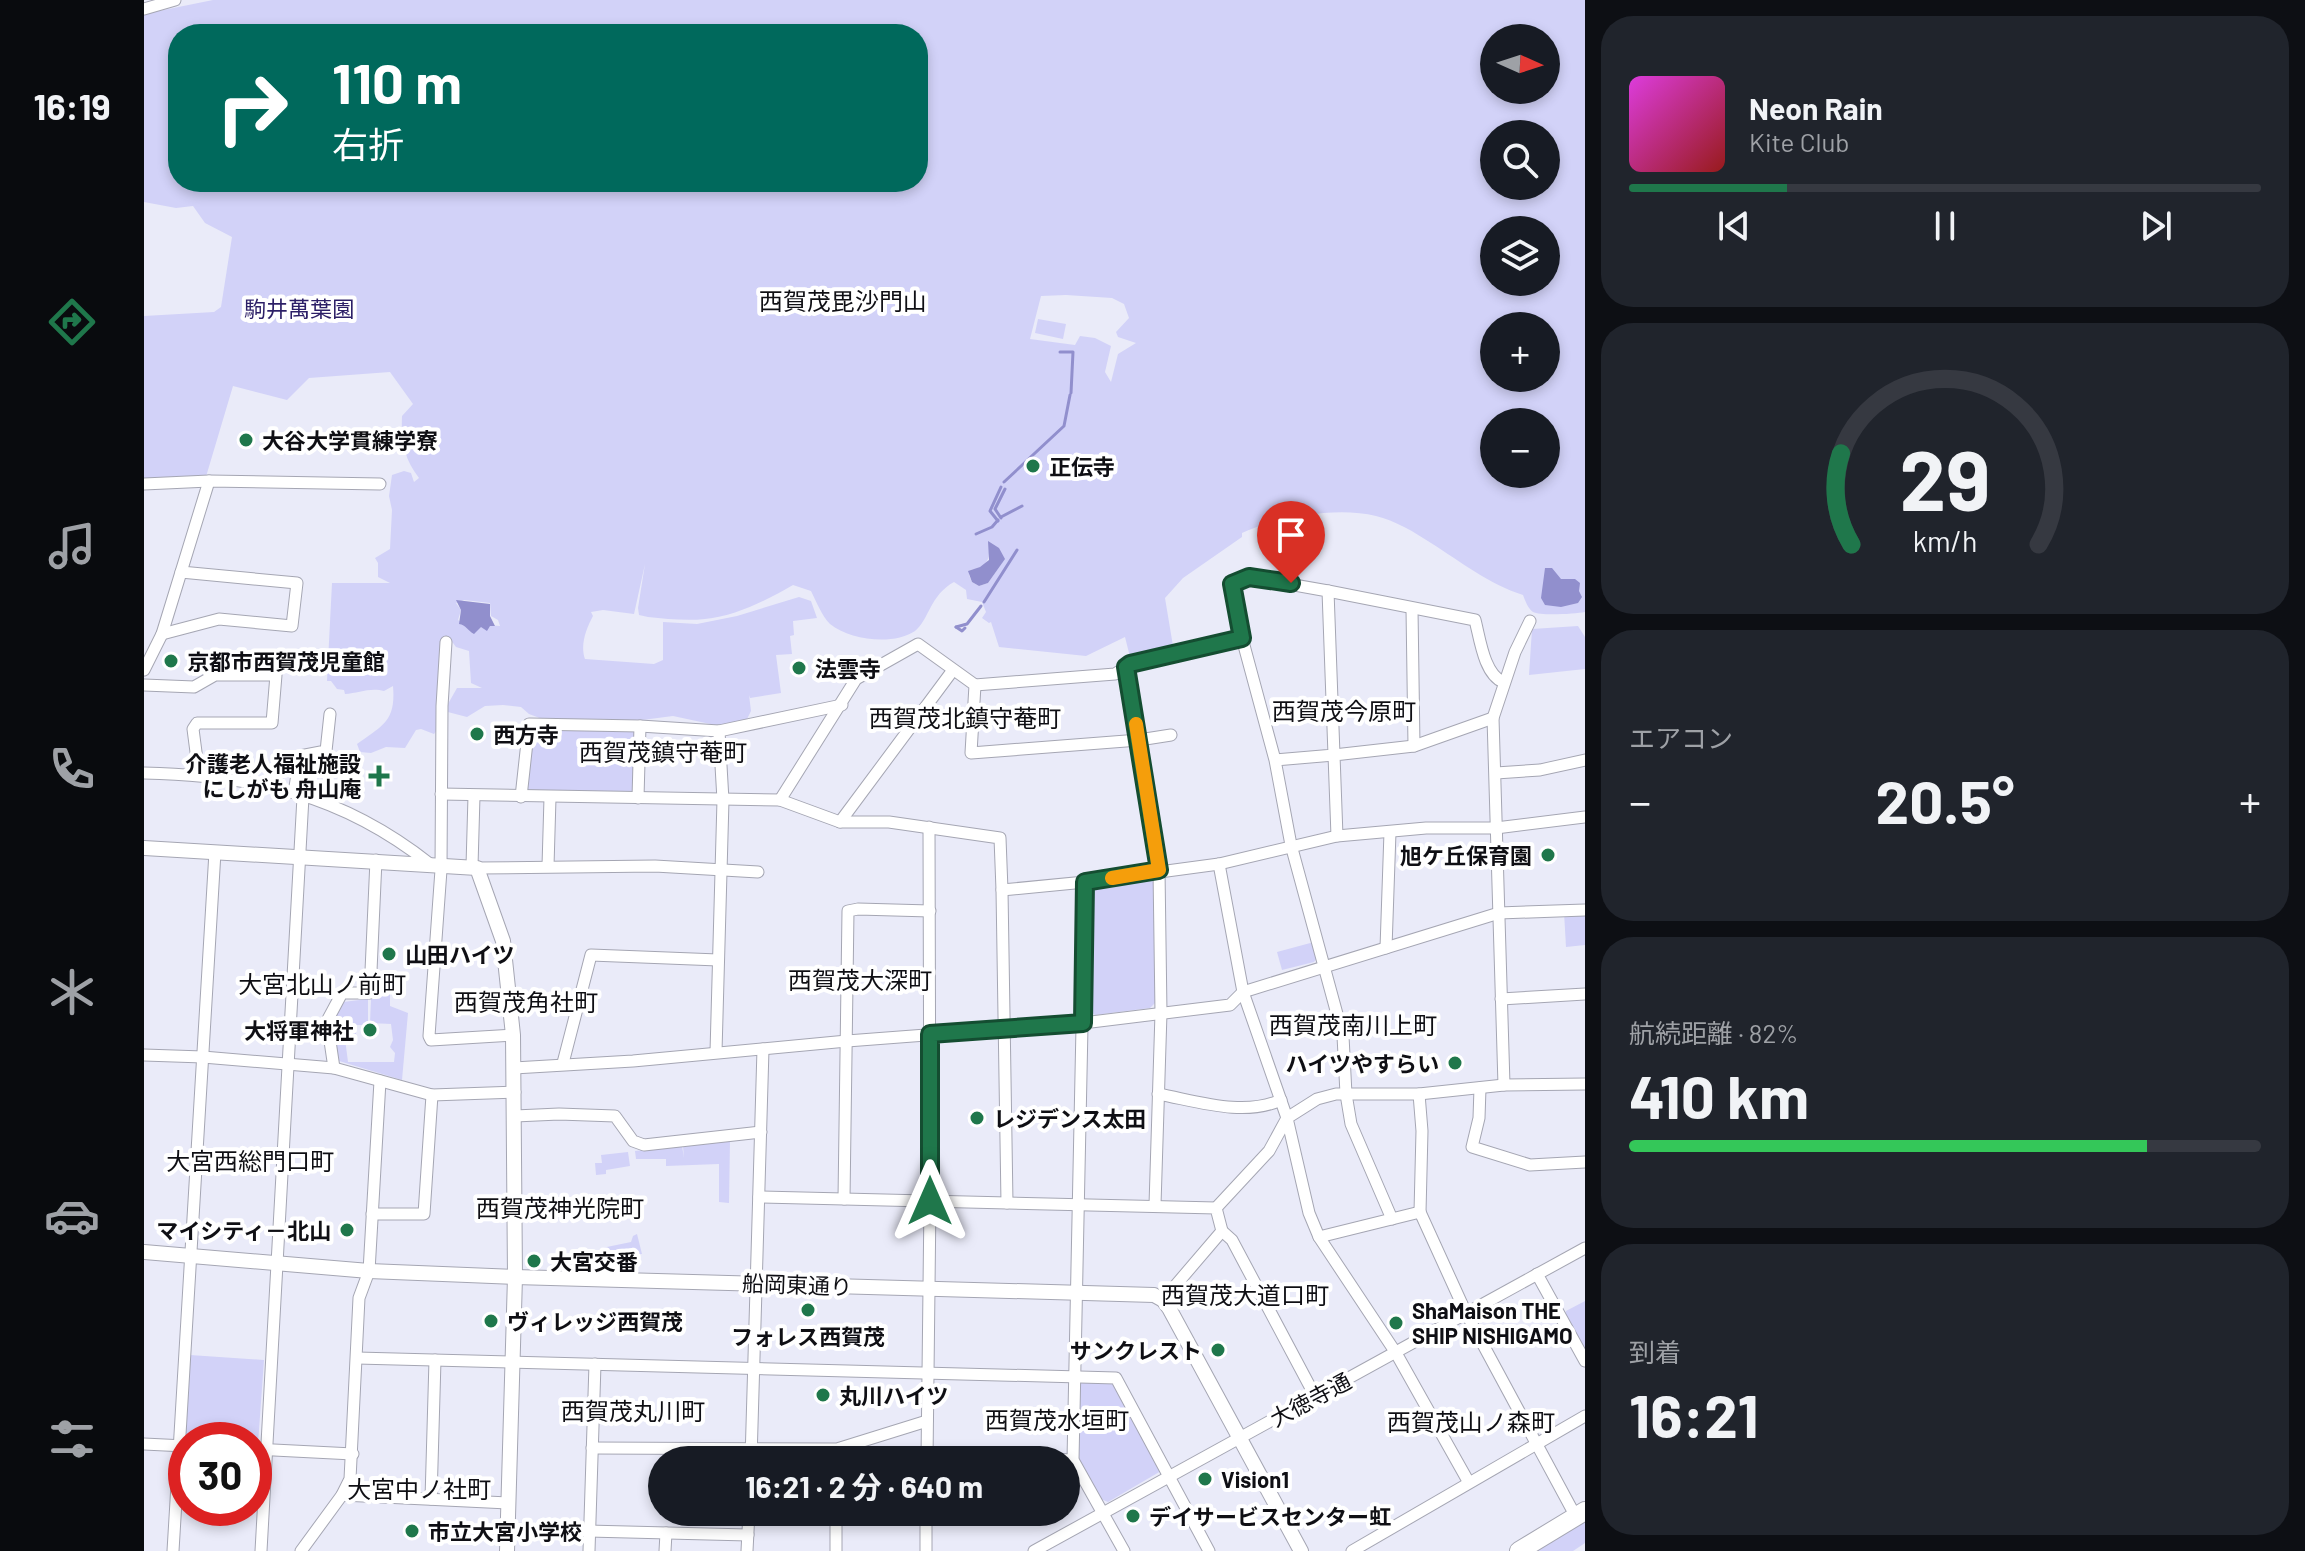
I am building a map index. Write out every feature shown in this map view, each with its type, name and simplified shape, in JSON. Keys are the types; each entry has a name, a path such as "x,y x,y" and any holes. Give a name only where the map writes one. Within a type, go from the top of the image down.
{"main road":[{"path":"1519,1551 1580,1514"}],"street":[{"path":"144,9 175,0"},
{"path":"144,670 162,634 209,481"},
{"path":"144,484 209,481 380,484"},
{"path":"162,634 219,619 292,626 297,583 181,572"},
{"path":"1392,1219 1351,1124 1343,1036 1291,845 1275,760 1242,638 1232,584 1249,577 1475,620 1491,671 1496,679 1503,682"},
{"path":"1328,591 1337,836"},
{"path":"1412,609 1414,746"},
{"path":"1504,1085 1493,718 1503,682 1530,621"},
{"path":"780,800 856,679 918,644 975,685 1115,674 1130,664 1242,638"},
{"path":"446,642 441,794 435,864 431,1040 513,1035"},
{"path":"1126,667 1159,870 1161,1013 1155,1205"},
{"path":"840,822 953,670"},
{"path":"144,685 194,687 215,675 276,675 272,723 197,723 193,729 199,775"},
{"path":"975,685 971,753 1171,735"},
{"path":"521,797 529,724 719,731 842,705"},
{"path":"268,1422 299,856 300,756 326,751 330,714"},
{"path":"1275,760 1414,746 1493,718"},
{"path":"638,798 640,726"},
{"path":"716,1052 723,800 719,731"},
{"path":"1496,773 1540,770 1585,760"},
{"path":"144,773 239,779 298,795 358,816 435,864"},
{"path":"441,794 780,800 840,822 889,822 1000,838 1007,1203"},
{"path":"474,796 475,867 503,941 513,1035 515,1277 507,1551"},
{"path":"548,866 550,798"},
{"path":"1002,890 1219,864 1337,836 1426,828 1496,828 1585,817"},
{"path":"927,1446 929,827"},
{"path":"1386,948 1390,832"},
{"path":"144,848 475,867 655,866 758,872"},
{"path":"184,1422 215,852"},
{"path":"334,1068 327,1021 342,993 370,993 376,860"},
{"path":"1219,864 1243,992 1287,1118 1309,1213 1319,1237 1396,1353 1468,1481"},
{"path":"1073,1446 1085,882"},
{"path":"514,1068 633,1061 1083,1023 1230,1005 1243,992 1499,913 1585,910"},
{"path":"844,1199 848,911 930,911"},
{"path":"563,1063 591,955 718,960"},
{"path":"1501,999 1585,994"},
{"path":"751,1446 763,1049"},
{"path":"144,1055 334,1068 432,1095 515,1092"},
{"path":"301,1551 350,1479 359,1298 369,1271 380,1081"},
{"path":"759,1197 1216,1208 1269,1151 1287,1118 1317,1099 1336,1094 1419,1094 1504,1085 1585,1086"},
{"path":"1480,1088 1479,1118 1472,1147 1530,1165 1585,1162"},
{"path":"1158,1094 1233,1107 1265,1107 1281,1100"},
{"path":"1419,1094 1422,1131 1420,1212 1466,1313 1536,1446 1580,1514"},
{"path":"372,1214 424,1214 432,1095"},
{"path":"515,1116 615,1116 633,1141 644,1145 761,1132"},
{"path":"1216,1208 1222,1231 1232,1240 1315,1396"},
{"path":"1319,1237 1420,1212"},
{"path":"1222,1231 1163,1300 1301,1551"},
{"name":"大徳寺通","path":"1034,1551 1585,1248"},
{"name":"船岡東通り","path":"144,1252 369,1271 1143,1293 1163,1300"},
{"path":"1537,1274 1585,1361"},
{"path":"357,1358 1116,1378 1209,1551"},
{"path":"431,1499 435,1360"},
{"path":"589,1551 595,1364"},
{"path":"1352,1551 1468,1481 1536,1446 1585,1416"},
{"path":"859,1446 927,1421"},
{"path":"144,1444 168,1445"},
{"path":"592,1448 648,1450"},
{"path":"272,1450 353,1454"},
{"path":"1080,1472 1124,1551"},
{"path":"342,1495 508,1503"},
{"path":"173,1551 175,1526"},
{"path":"261,1551 262,1526"},
{"path":"747,1551 748,1526"},
{"path":"836,1526 836,1551"},
{"path":"926,1526 926,1551"},
{"path":"507,1529 748,1535"},
{"path":"665,1551 666,1533"}],"green space":[{"name":"駒井萬葉園","path":"213,0 1585,0 1585,612 1533,612 1523,595 1487,579 1405,527 1376,516 1344,512 1290,518 1242,533 1242,537 1183,578 1165,598 1173,646 1130,657 1125,637 1086,656 999,647 991,622 982,618 986,612 982,602 967,599 966,590 954,582 935,600 915,631 884,640 838,630 824,617 811,591 793,585 728,615 691,620 648,617 639,615 638,608 645,564 634,614 603,610 591,612 593,616 583,643 585,659 654,664 663,660 663,622 697,624 737,616 799,597 811,601 817,618 793,621 794,635 790,636 792,654 776,655 781,693 750,698 749,695 751,711 745,723 715,725 673,716 619,723 545,720 521,707 503,705 485,706 467,717 444,711 457,688 482,688 471,683 469,651 456,647 448,636 436,711 437,730 434,734 416,730 405,748 386,747 371,753 360,752 357,744 381,727 390,715 393,686 384,691 345,694 344,690 327,681 332,583 390,583 378,577 375,558 390,549 392,510 389,496 392,475 404,471 411,473 414,482 419,478 404,449 402,434 402,416 413,404 390,372 309,378 287,400 233,386 205,480 144,484 144,316 214,312 221,307 232,237 205,223 193,206 176,208 144,202 144,14","holes":["1041,296 1112,298 1124,304 1129,318 1116,332 1118,337 1136,343 1118,354 1111,382 1105,372 1111,346 1095,338 1080,336 1075,345 1030,339","989,553 1002,563 988,583 979,586 972,582 970,570 986,563","464,600 490,603 491,616 498,620 500,626 473,627 463,624 458,620 461,610 456,603"]},
{"path":"1038,319 1066,324 1063,339 1035,333"},
{"path":"1578,626 1585,637 1585,669 1529,675 1532,629"},
{"path":"539,728 637,732 633,794 529,793 526,789 533,733"},
{"path":"1149,876 1155,881 1155,1003 1150,1008 1095,1015 1089,1011 1092,890 1097,884"},
{"path":"1585,911 1585,945 1566,947 1564,912"},
{"path":"1314,942 1318,957 1314,962 1282,970 1277,952"},
{"path":"382,989 390,990 390,1006 408,1013 402,1080 339,1061 335,1040 345,1039 348,1062 394,1062 395,1053 390,1047 393,1040 391,1024 370,1023 371,999"},
{"path":"368,999 368,1025 355,1025 356,1034 334,1036 332,1023 343,1002"},
{"path":"730,1141 729,1203 719,1202 719,1164 666,1166 666,1159 636,1159 635,1151 682,1146 684,1158 683,1146"},
{"path":"628,1152 630,1166 596,1175 595,1163 602,1163 601,1155"},
{"path":"637,1234 642,1254 637,1254 637,1269 603,1268 602,1248 631,1242"},
{"path":"1585,1301 1585,1352 1565,1316 1566,1311"},
{"path":"190,1355 264,1360 260,1422 186,1422"},
{"path":"1079,1380 1113,1383 1161,1471 1108,1502 1101,1499 1080,1463"},
{"path":"1585,1519 1585,1543 1573,1551 1533,1551"}],"water":[{"path":"988,541 999,548 1005,559 988,583 979,586 972,582 968,571 989,560"},
{"path":"1545,568 1552,568 1561,579 1575,579 1580,583 1582,597 1578,603 1561,607 1545,605 1541,598"},
{"path":"456,600 490,604 490,616 495,626 490,626 487,631 481,627 472,633 459,624 461,610"}],"waterway":[{"path":"1060,352 1073,352 1071,393"},
{"path":"1004,482 1064,426 1070,395"},
{"path":"998,521 990,511 1001,487"},
{"path":"1001,518 995,509 1005,489"},
{"path":"1001,517 1022,506"},
{"path":"976,534 992,527 998,520"},
{"path":"984,602 1017,550"},
{"path":"956,627 967,624 981,606"},
{"path":"956,627 962,631 965,628"}],"slow traffic":[{"path":"1112,878 1159,870 1136,724"}],"place":[{"name":"大谷大学貫練学寮","path":"246,440"},
{"name":"正伝寺","path":"1033,466"},
{"name":"京都市西賀茂児童館","path":"171,661"},
{"name":"法雲寺","path":"799,668"},
{"name":"西方寺","path":"477,734"},
{"name":"介護老人福祉施設 にしがも 舟山庵","path":"379,776"},
{"name":"旭ケ丘保育園","path":"1548,855"},
{"name":"山田ハイツ","path":"389,954"},
{"name":"大将軍神社","path":"370,1030"},
{"name":"ハイツやすらい","path":"1455,1063"},
{"name":"レジデンス太田","path":"977,1118"},
{"name":"マイシティ－北山","path":"347,1230"},
{"name":"大宮交番","path":"534,1261"},
{"name":"フォレス西賀茂","path":"808,1310"},
{"name":"ヴィレッジ西賀茂","path":"491,1321"},
{"name":"ShaMaison THE SHIP NISHIGAMO","path":"1396,1323"},
{"name":"サンクレスト","path":"1218,1350"},
{"name":"丸川ハイツ","path":"823,1395"},
{"name":"Vision1","path":"1205,1479"},
{"name":"デイサービスセンター虹","path":"1133,1516"},
{"name":"市立大宮小学校","path":"412,1531"}],"district":[{"name":"西賀茂毘沙門山","path":"843,300"},
{"name":"西賀茂今原町","path":"1344,710"},
{"name":"西賀茂北鎮守菴町","path":"965,717"},
{"name":"西賀茂鎮守菴町","path":"663,751"},
{"name":"西賀茂大深町","path":"860,979"},
{"name":"大宮北山ノ前町","path":"322,983"},
{"name":"西賀茂角社町","path":"526,1001"},
{"name":"西賀茂南川上町","path":"1353,1024"},
{"name":"大宮西総門口町","path":"250,1160"},
{"name":"西賀茂神光院町","path":"560,1207"},
{"name":"西賀茂大道口町","path":"1245,1294"},
{"name":"西賀茂丸川町","path":"633,1410"},
{"name":"西賀茂水垣町","path":"1057,1419"},
{"name":"西賀茂山ノ森町","path":"1471,1421"},
{"name":"大宮中ノ社町","path":"419,1488"}],"route":[{"path":"930,1201 930,1034 1083,1023 1085,882 1159,870 1126,667 1242,638 1232,584 1249,577 1291,583"}]}
